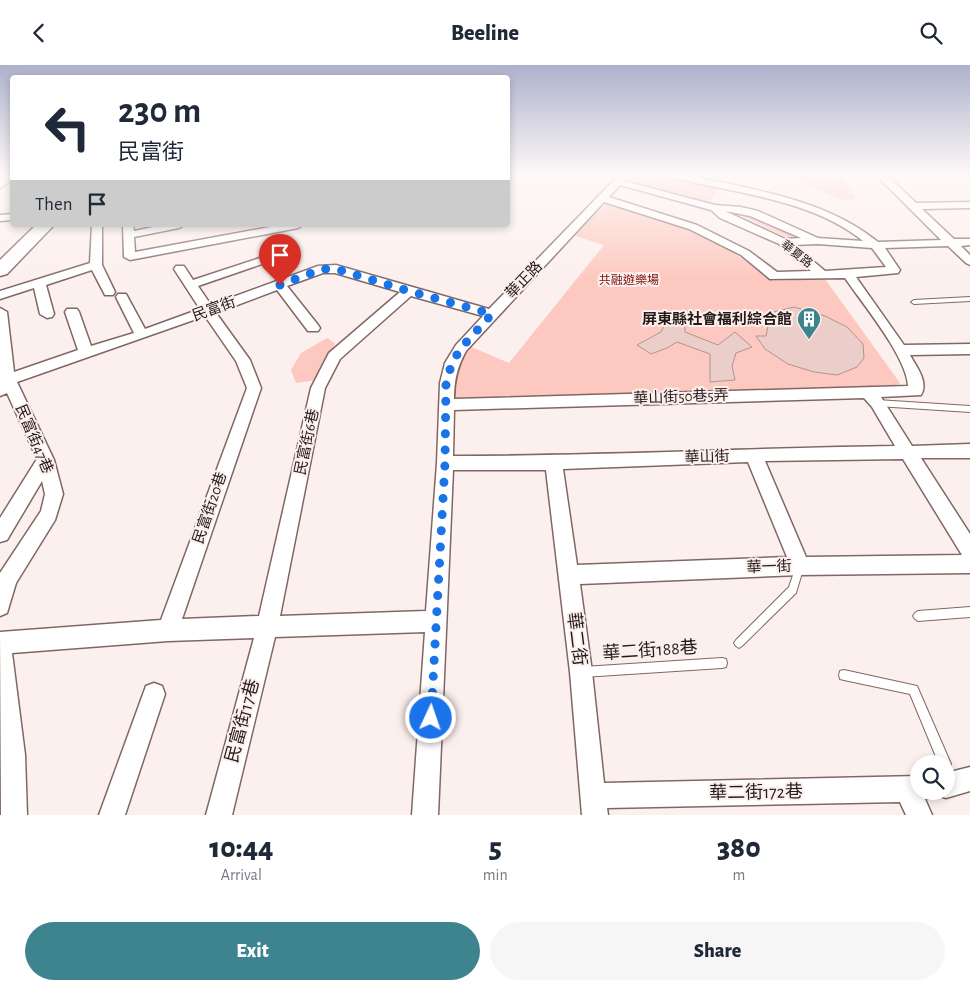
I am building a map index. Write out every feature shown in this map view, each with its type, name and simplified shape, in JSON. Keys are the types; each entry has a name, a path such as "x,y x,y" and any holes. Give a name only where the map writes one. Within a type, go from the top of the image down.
{"main road":[{"path":"0,270 44,227"}],"street":[{"name":"華正路","path":"425,815 445,463 446,383 452,363 461,348 590,211"},
{"path":"644,211 689,225 745,253 774,276 821,274"},
{"path":"689,225 710,211"},
{"name":"華夏路","path":"719,211 783,242 821,274 848,274"},
{"path":"744,211 769,219 818,241"},
{"path":"818,211 843,223 877,245 890,261 894,270 848,274 900,350 970,349"},
{"path":"919,211 970,261"},
{"path":"97,227 96,265 142,335"},
{"path":"159,227 129,230 130,257 284,227"},
{"path":"783,242 818,241 877,245 970,242"},
{"path":"190,285 290,251"},
{"path":"0,295 96,265"},
{"path":"180,269 208,311"},
{"name":"民富街","path":"4,385 86,352 142,335 322,269 336,269 492,314"},
{"path":"39,283 47,314"},
{"path":"280,285 313,328"},
{"name":"民富街6巷","path":"268,627 318,388 334,355 409,291"},
{"name":"民富街20巷","path":"168,630 230,451 254,388 244,361 208,311"},
{"name":"民富街47巷","path":"0,312 4,385 46,459 54,494 49,514 7,580 0,606"},
{"path":"72,312 86,352"},
{"name":"華山街50巷5弄","path":"446,405 916,391 915,376 900,350"},
{"path":"866,391 908,452 970,551"},
{"name":"華山街","path":"445,463 554,463 754,455 970,451"},
{"path":"754,455 800,566"},
{"path":"0,534 46,459"},
{"name":"華二街","path":"554,463 580,672 594,805"},
{"name":"華一街","path":"568,575 800,566 970,564"},
{"path":"14,815 13,755 0,644 168,630 436,621"},
{"name":"民富街17巷","path":"219,815 268,627"},
{"path":"112,815 154,694"},
{"name":"華二街172巷","path":"594,805 910,790"},
{"path":"915,800 919,815"}],"lane":[{"path":"914,302 970,299"},
{"path":"876,403 970,409"},
{"path":"739,643 794,590 800,566"},
{"path":"918,616 970,612"},
{"name":"華二街188巷","path":"580,672 722,663"},
{"path":"844,675 914,690 943,755"}],"green space":[{"name":"共融遊樂場","path":"598,211 637,211 693,229 720,243 773,281 825,279 900,383 892,388 447,399 450,374 467,345 509,363 604,245 575,236"},
{"path":"731,211 766,220 795,235 786,237"},
{"path":"327,338 335,343 324,362 322,379 296,383 291,370 301,353"}],"building":[{"name":"屏東縣社會福利綜合館","path":"794,307 825,316 847,327 863,344 864,358 857,367 837,375 814,372 788,364 765,349 756,336 766,336 768,326 776,318 770,313"},
{"path":"667,311 685,312 685,332 718,345 735,332 752,347 736,353 732,366 735,380 710,382 710,354 677,342 651,354 637,345 661,332 667,321"}],"place":[{"name":"屏東縣社會福利綜合館","path":"809,340"}],"route":[{"path":"280,285 322,269 336,269 492,314 461,348 452,363 446,383 445,463 431,718"}]}
